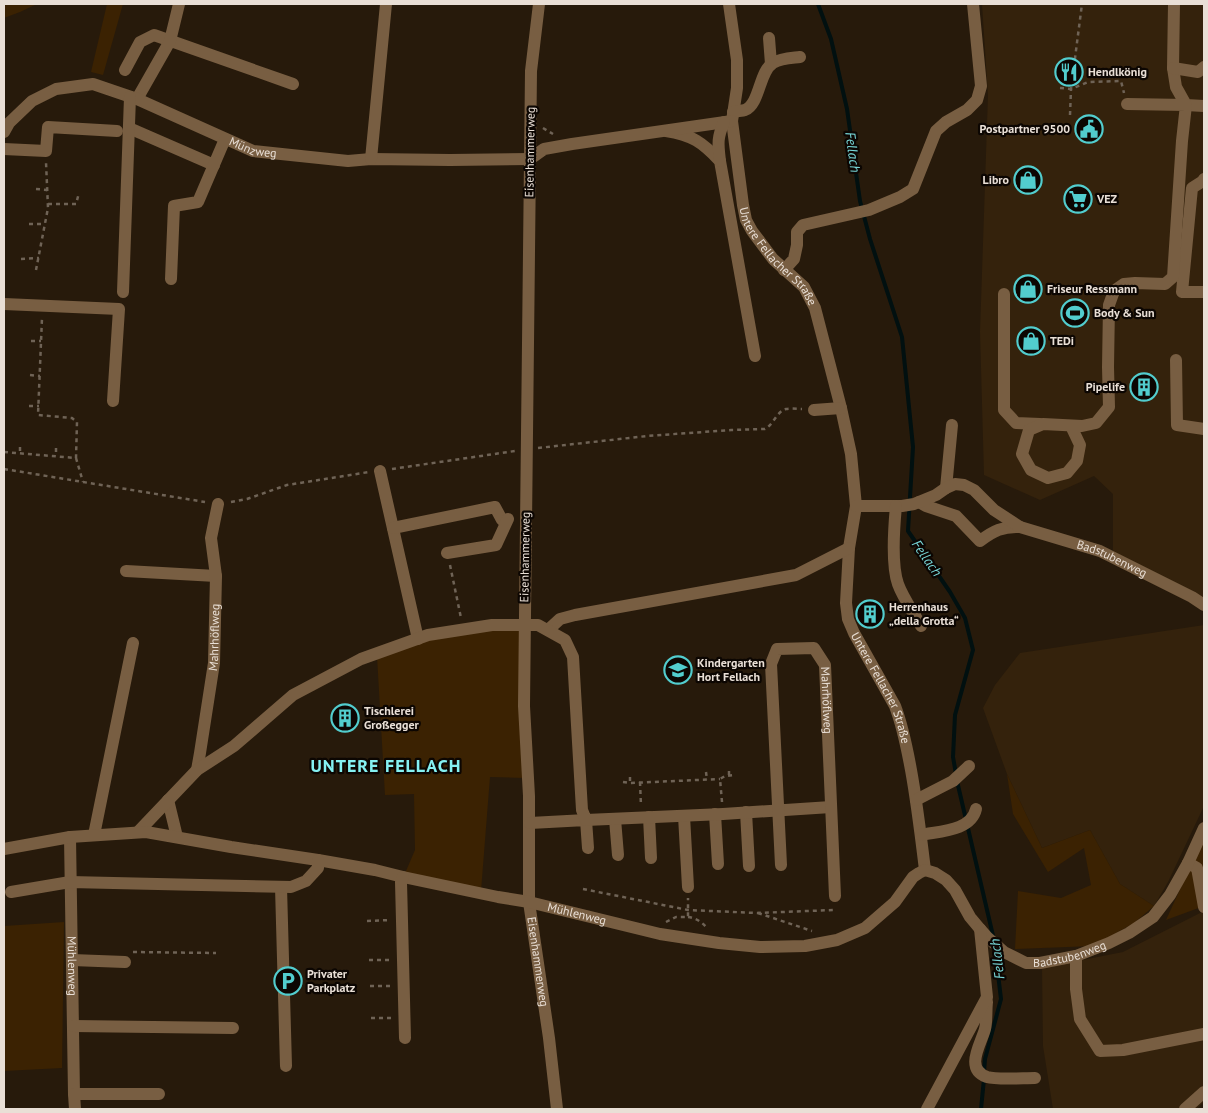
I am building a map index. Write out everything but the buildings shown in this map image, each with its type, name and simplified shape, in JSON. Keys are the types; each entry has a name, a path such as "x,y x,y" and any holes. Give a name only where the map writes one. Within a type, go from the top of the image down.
{"street":[{"path":"123,292 123,130 133,98 170,41 179,4"},
{"path":"372,159 386,4"},
{"name":"Eisenhammerweg","path":"539,4 531,71 524,706 530,796 529,902 557,1109"},
{"name":"Untere Fellacher Straße","path":"729,4 737,60 737,88 730,118 746,220 772,259 804,287 815,308 851,454 856,506 849,548 846,603 848,620 895,706 899,717 916,800 925,870"},
{"path":"784,270 794,259 797,232 803,225 869,210 900,197 913,188 936,131 946,122 967,110 977,100 981,86 974,4"},
{"path":"1004,294 1004,410 1016,423 1082,426 1096,423 1109,407 1109,305 1114,291 1124,284 1165,284 1173,277 1186,105 1176,88 1173,68 1174,4"},
{"path":"125,70 140,42 154,35 293,84"},
{"path":"769,38 771,64"},
{"path":"530,159 544,149 666,131 730,118 746,110 752,104 763,76 771,64 800,57"},
{"path":"1173,68 1198,72 1204,67"},
{"name":"Münzweg","path":"4,132 9,123 32,101 56,90 93,84 133,98 253,151 348,161 372,159 530,159"},
{"path":"1127,104 1204,106"},
{"path":"730,118 720,131 718,139 720,161 755,356"},
{"path":"4,149 46,151 48,127 123,130 214,165"},
{"path":"666,131 693,138 708,148 720,161"},
{"path":"171,279 174,206 198,202 225,139"},
{"path":"1204,179 1192,188 1182,292 1204,292"},
{"path":"4,304 119,309 113,400"},
{"path":"1176,360 1177,424 1204,429"},
{"path":"814,410 841,408"},
{"path":"1043,424 1029,430 1022,454 1031,470 1048,478 1066,473 1077,462 1080,445 1071,426"},
{"path":"946,488 952,425"},
{"path":"380,471 418,639"},
{"path":"921,626 898,584 894,554 894,535 908,505 936,495 955,484 964,485 974,490 994,510 1020,527"},
{"name":"Mahrhöflweg","path":"197,770 214,663 216,576 212,538 218,504"},
{"path":"856,506 926,506 956,516 980,541 1003,528 1020,527"},
{"path":"393,528 495,507 501,520 496,545 447,553"},
{"path":"501,520 526,515"},
{"name":"Badstubenweg","path":"1020,527 1100,551 1192,597 1204,605"},
{"path":"548,630 560,619 575,615 796,575 849,548"},
{"path":"126,571 216,576"},
{"path":"138,832 197,770 234,746 293,695 361,659 428,635 492,625 538,625 565,640 573,657 582,810 586,820 588,848"},
{"path":"94,835 133,643"},
{"name":"Mahrhöflweg","path":"781,865 771,664 777,649 814,648 825,665 835,896"},
{"path":"916,800 961,774"},
{"path":"168,800 177,837"},
{"path":"530,824 831,807"},
{"path":"921,835 966,824 976,809"},
{"path":"746,812 750,866"},
{"path":"718,864 719,814"},
{"path":"684,816 688,887"},
{"path":"645,818 651,858"},
{"path":"615,819 618,855"},
{"name":"Badstubenweg","path":"925,870 935,873 946,880 955,890 970,917 983,933 1004,952 1026,963 1040,963 1076,956 1129,933 1153,917 1170,895 1188,863 1204,828"},
{"name":"Mühlenweg","path":"4,849 70,837 146,832 375,870 529,902 660,934 760,947 805,946 837,940 865,928 895,902 913,877 925,870"},
{"name":"Mühlenweg","path":"70,837 75,1109"},
{"path":"11,892 70,882 291,887 306,881 318,868 318,860"},
{"path":"1188,863 1197,868 1204,907"},
{"path":"403,877 402,920 405,1038"},
{"path":"281,887 286,1066"},
{"path":"983,933 987,997 985,1028 975,1055 977,1070 985,1076 1035,1078"},
{"path":"1076,956 1076,989 1080,1018 1100,1051 1123,1050 1204,1034"},
{"path":"72,960 125,962"},
{"path":"928,1109 987,997"},
{"path":"73,1026 233,1028"},
{"path":"1186,1109 1204,1092"},
{"path":"74,1094 159,1094"}],"path":[{"path":"1070,115 1071,89 1082,4"},
{"path":"1060,88 1071,89 1088,82 1121,81 1127,104"},
{"path":"530,121 572,144"},
{"path":"36,270 48,204 46,151"},
{"path":"36,190 48,190"},
{"path":"48,204 76,204 79,193"},
{"path":"30,224 45,224"},
{"path":"21,259 39,258"},
{"path":"43,306 38,415 72,418 77,422 76,458 83,482"},
{"path":"31,340 41,341"},
{"path":"30,375 40,376"},
{"path":"29,406 39,406"},
{"path":"527,450 647,436 766,429 784,409 814,410"},
{"path":"20,447 20,453"},
{"path":"56,448 56,456"},
{"path":"4,452 76,458"},
{"path":"4,469 218,504"},
{"path":"447,553 464,630"},
{"path":"729,771 729,776"},
{"path":"706,772 707,780"},
{"path":"623,782 707,780 734,775"},
{"path":"630,777 630,783"},
{"path":"719,814 720,779"},
{"path":"640,782 645,818"},
{"path":"584,889 688,910 757,913 833,910 835,896"},
{"path":"688,910 688,917"},
{"path":"757,913 837,940"},
{"path":"663,923 676,917 694,918 700,921 709,931"},
{"path":"367,921 402,920"},
{"path":"125,962 125,952 216,953"},
{"path":"369,960 403,960"},
{"path":"370,986 404,986"},
{"path":"371,1018 405,1017"}],"shaded area":[{"path":"4,4 37,4 4,18"},
{"path":"107,4 123,4 103,75 91,72"},
{"path":"982,4 1204,4 1204,608 1113,552 1113,494 1094,476 1040,500 984,475 980,332 988,95"},
{"path":"1204,625 1204,806 1168,882 1154,906 1120,884 1090,830 1042,848 1007,774 983,708 995,685 1020,653"},
{"path":"492,629 521,629 525,778 490,777 481,891 403,878 415,850 414,794 385,795 377,656 429,638"},
{"path":"1007,774 1042,848 1090,830 1120,884 1154,906 1134,923 1093,946 1015,949 1018,891 1061,898 1091,885 1084,848 1048,872 1013,814"},
{"path":"1204,837 1204,906 1166,920"},
{"path":"1204,911 1204,1102 1196,1109 1053,1109 1043,1046 1042,968 1123,952"},
{"path":"64,922 62,1068 4,1071 4,926"}],"waterway":[{"name":"Fellach","path":"818,4 831,39 847,109 860,201 870,239 902,337 913,447 908,531 950,592 965,618 973,650 955,715 953,757 956,774"},
{"name":"Fellach","path":"957,781 994,940"},
{"name":"Fellach","path":"984,1072 985,1059 1001,999 995,949"},
{"name":"Fellach","path":"981,1109 984,1079"}],"place":[{"name":"Hendlkönig","path":"1069,72"},
{"name":"Postpartner 9500","path":"1089,129"},
{"name":"Libro","path":"1028,180"},
{"name":"VEZ","path":"1078,199"},
{"name":"Friseur Ressmann","path":"1028,289"},
{"name":"Body & Sun","path":"1075,313"},
{"name":"TEDi","path":"1031,341"},
{"name":"Pipelife","path":"1144,387"},
{"name":"Herrenhaus „della Grotta“","path":"870,614"},
{"name":"Kindergarten Hort Fellach","path":"678,670"},
{"name":"Tischlerei Großegger","path":"345,718"},
{"name":"Privater Parkplatz","path":"288,981"}],"district":[{"name":"UNTERE FELLACH","path":"386,766"}]}
